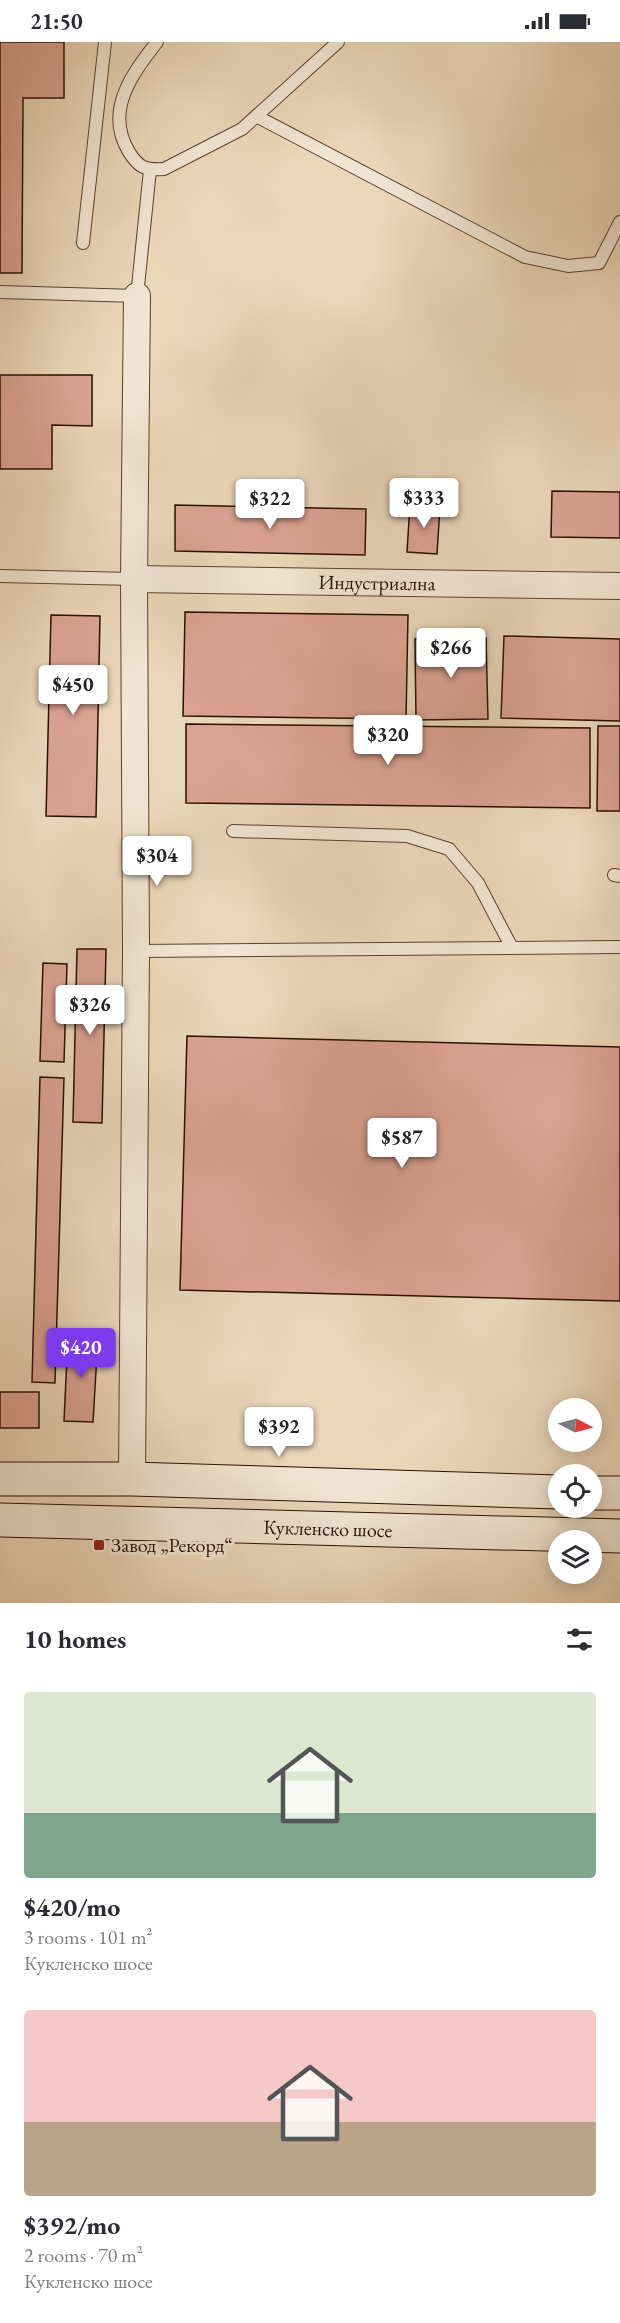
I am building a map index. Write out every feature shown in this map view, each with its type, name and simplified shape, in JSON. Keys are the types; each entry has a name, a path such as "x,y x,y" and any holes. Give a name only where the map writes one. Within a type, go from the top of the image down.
{"main road":[{"path":"0,1479 132,1479 548,1492"},
{"path":"602,1493 620,1493"},
{"name":"Кукленско шосе","path":"0,1520 620,1536"}],"street":[{"path":"132,1479 136,951 134,579 137,296"},
{"name":"Индустриална","path":"134,579 620,586"}],"lane":[{"path":"83,243 105,42"},
{"path":"157,42 133,72 118,111 121,139 136,164 150,170 164,169 242,129 338,42"},
{"path":"256,116 525,257 568,266 599,263 620,222"},
{"path":"0,292 137,296 150,170"},
{"path":"0,576 134,579"},
{"path":"233,831 407,836 449,849 478,883 512,948"},
{"path":"136,951 620,947"}],"building":[{"path":"0,42 64,42 64,98 23,98 22,273 0,273"},
{"path":"0,375 92,375 92,426 52,425 52,469 0,469"},
{"path":"552,491 620,492 620,538 551,537"},
{"path":"410,504 440,506 437,554 407,552"},
{"path":"175,505 366,509 365,555 175,551"},
{"path":"185,612 408,615 406,719 183,716"},
{"path":"51,615 100,616 96,817 46,816"},
{"path":"504,636 620,639 620,721 501,718"},
{"path":"486,638 488,719 416,720 415,639"},
{"path":"186,724 590,728 590,808 186,803"},
{"path":"598,726 620,726 620,811 597,811"},
{"path":"77,949 106,949 102,1123 73,1122"},
{"path":"43,963 67,964 64,1062 40,1061"},
{"path":"187,1036 620,1047 620,1301 180,1290"},
{"path":"40,1077 64,1078 55,1383 32,1382"},
{"path":"68,1336 98,1337 93,1422 64,1421"},
{"path":"0,1392 39,1392 39,1428 0,1428"}],"place":[{"name":"Завод „Рекорд“","path":"99,1545"}]}
